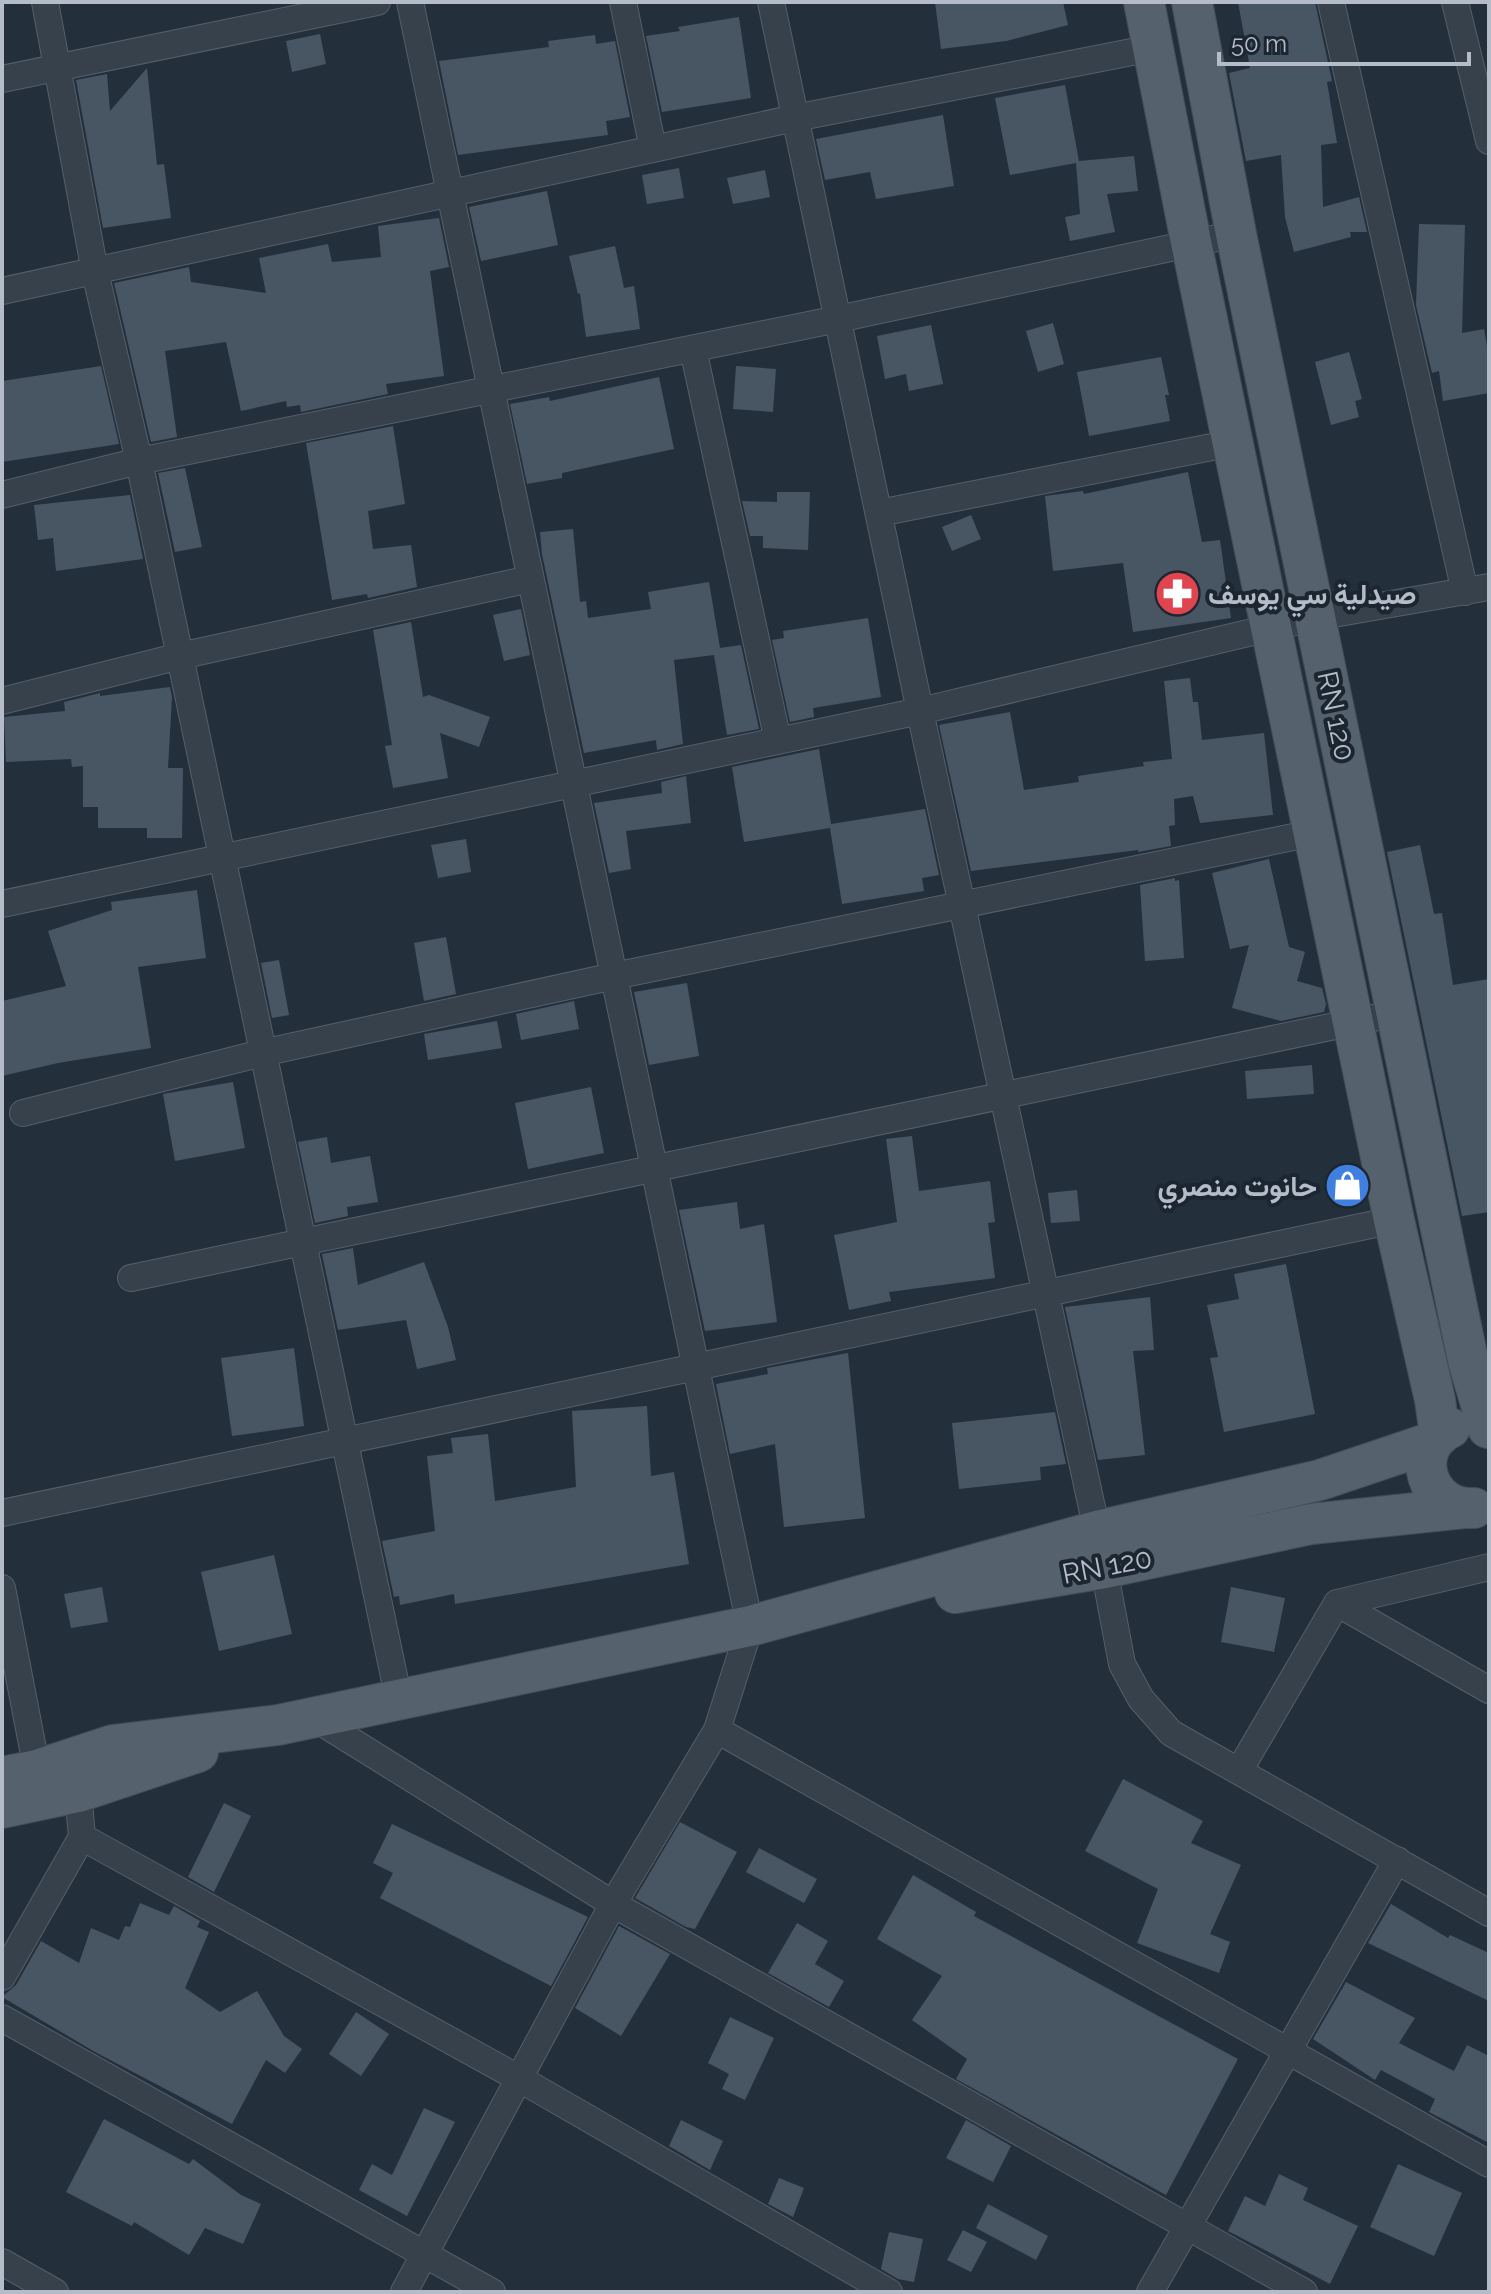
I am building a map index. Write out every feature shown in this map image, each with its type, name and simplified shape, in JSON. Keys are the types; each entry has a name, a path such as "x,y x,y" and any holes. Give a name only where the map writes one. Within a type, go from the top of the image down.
{"main road":[{"name":"RN 120","path":"20,1774 113,1745 296,1721 1101,1549 1320,1480 1436,1439 1435,1400 1313,833 1144,2"},
{"name":"RN 120","path":"1192,2 1236,234 1468,1360 1489,1428"},
{"path":"1476,1505 1449,1504 1437,1495 1429,1483 1427,1455 1436,1439 1459,1424 1474,1423 1489,1428"},
{"name":"RN 120","path":"1101,1549 1476,1505"},
{"path":"2,1808 78,1792 296,1721"}],"street":[{"path":"45,2 95,272 139,461 399,1700"},
{"path":"2,79 377,2"},
{"path":"404,2292 613,1904 717,1730 750,1626 410,2"},
{"path":"623,2 653,149"},
{"path":"771,2 1101,1549 1122,1664 1141,1699 1171,1733 1489,1913"},
{"path":"2,904 920,711 1316,617 1477,590 1331,2"},
{"path":"1455,2 1489,141"},
{"path":"2,291 795,118 1152,48"},
{"path":"2,495 139,461 838,319 1236,234"},
{"path":"693,349 778,741"},
{"path":"879,513 1232,443"},
{"path":"2,701 180,656 530,579"},
{"path":"23,1113 262,1053 614,976 1313,833"},
{"path":"131,1278 1397,1013"},
{"path":"2,1513 1394,1220"},
{"path":"1239,1771 1337,1603 1489,1567"},
{"path":"2,1588 20,1774"},
{"path":"1337,1603 1489,1690"},
{"path":"296,1721 613,1904 1304,2292"},
{"path":"717,1730 1489,2164"},
{"path":"2,1977 82,1837 78,1792"},
{"path":"82,1837 520,2079 889,2292"},
{"path":"1150,2292 1397,1860"},
{"path":"2,2018 492,2292"},
{"path":"2,2262 55,2292"}],"building":[{"path":"935,2 1063,2 1068,25 1006,41 941,49"},
{"path":"1238,2 1315,2 1332,81 1327,82 1337,143 1321,145 1323,207 1359,197 1367,232 1350,232 1351,237 1294,252 1285,217 1281,155 1246,161 1229,73 1250,68"},
{"path":"739,17 751,98 662,112 646,36 680,31 678,27"},
{"path":"320,34 326,64 292,72 286,41"},
{"path":"595,35 596,44 615,41 630,117 606,121 608,135 458,155 439,61 549,47 548,41"},
{"path":"147,68 157,165 164,164 171,218 103,228 76,80 107,74 110,111"},
{"path":"1065,85 1079,161 1134,156 1138,191 1107,194 1115,232 1070,241 1065,217 1080,214 1076,163 1010,175 995,98"},
{"path":"943,115 954,186 876,199 870,172 825,180 816,139"},
{"path":"679,168 684,198 647,204 642,175"},
{"path":"765,170 770,197 733,204 727,178"},
{"path":"547,191 558,245 481,261 469,207"},
{"path":"439,218 449,267 430,271 444,376 386,384 388,394 301,412 300,405 287,407 286,401 241,411 226,342 165,351 177,437 151,442 114,283 189,267 191,282 266,293 259,258 328,244 332,262 381,257 378,226"},
{"path":"1419,224 1465,225 1462,333 1484,329 1489,358 1489,393 1443,401 1439,371 1432,373 1416,305"},
{"path":"615,246 624,288 634,286 640,329 586,337 580,293 569,256"},
{"path":"1053,323 1064,364 1038,372 1026,331"},
{"path":"931,325 943,384 909,391 906,374 885,379 877,336"},
{"path":"1349,352 1362,399 1355,401 1359,417 1331,425 1315,362"},
{"path":"1161,357 1169,395 1165,395 1170,421 1089,436 1077,372"},
{"path":"101,366 119,444 2,462 2,381"},
{"path":"736,366 776,369 773,412 733,409"},
{"path":"659,377 674,449 562,473 562,478 527,484 510,404 549,397 550,401"},
{"path":"393,426 405,504 368,511 373,549 411,545 417,587 368,598 367,594 332,600 306,443"},
{"path":"185,468 202,547 175,552 158,473"},
{"path":"1188,472 1202,542 1220,540 1231,618 1133,632 1123,563 1053,571 1045,496 1083,491 1084,494"},
{"path":"777,492 810,492 808,550 763,548 763,536 750,536 742,501 777,502"},
{"path":"130,495 143,559 56,571 53,538 38,540 34,505"},
{"path":"971,515 981,539 952,551 942,527"},
{"path":"573,529 580,602 586,601 588,618 651,609 648,592 709,582 720,648 741,645 759,729 727,735 714,655 674,660 683,744 657,750 656,740 584,753 540,532"},
{"path":"521,609 530,655 504,661 493,615"},
{"path":"868,618 881,697 813,708 814,717 790,722 772,640 784,638 783,631"},
{"path":"411,622 423,697 429,695 490,717 479,747 440,733 448,778 393,788 385,746 392,745 373,630"},
{"path":"1190,678 1193,702 1198,702 1202,740 1264,733 1273,815 1200,823 1193,796 1174,799 1175,825 1169,826 1171,846 971,871 939,725 1010,712 1024,790 1079,782 1078,776 1172,759 1164,681"},
{"path":"170,687 168,768 183,768 182,838 147,838 147,828 98,828 98,807 83,807 83,766 72,767 71,759 6,762 4,717 65,711 64,702 100,693 100,696"},
{"path":"819,749 831,824 925,809 939,875 922,878 924,891 842,904 830,828 744,842 732,767"},
{"path":"686,776 691,823 626,831 631,869 609,873 594,803 662,793 661,782"},
{"path":"466,839 471,872 438,878 431,845"},
{"path":"1420,845 1434,914 1442,913 1453,985 1489,979 1489,1212 1462,1216 1387,852"},
{"path":"1269,859 1289,947 1305,952 1297,981 1322,988 1326,1004 1324,1012 1281,1021 1232,1008 1249,945 1230,949 1212,873"},
{"path":"1175,878 1175,881 1179,880 1184,958 1145,961 1140,885"},
{"path":"197,890 206,958 138,967 151,1048 58,1063 2,1076 2,1001 66,986 48,931 112,910 111,902"},
{"path":"446,937 456,994 424,1001 414,943"},
{"path":"279,960 289,1015 272,1018 261,963"},
{"path":"687,983 699,1056 649,1065 634,992"},
{"path":"574,1001 579,1029 521,1040 516,1014"},
{"path":"497,1021 502,1048 428,1060 424,1034"},
{"path":"1312,1065 1314,1094 1247,1099 1245,1071"},
{"path":"233,1082 245,1148 175,1161 163,1094"},
{"path":"591,1087 604,1153 528,1169 515,1103"},
{"path":"912,1136 919,1191 990,1181 995,1222 988,1223 995,1278 889,1292 891,1301 849,1310 834,1235 897,1222 886,1139"},
{"path":"327,1137 331,1163 370,1156 378,1202 347,1207 348,1216 315,1223 298,1142"},
{"path":"1077,1190 1080,1221 1051,1223 1048,1193"},
{"path":"737,1202 740,1229 764,1224 777,1322 705,1331 679,1210"},
{"path":"353,1248 358,1285 424,1262 448,1327 456,1360 417,1369 406,1320 338,1330 322,1254"},
{"path":"1286,1264 1315,1414 1224,1432 1210,1358 1218,1357 1207,1305 1239,1299 1234,1274"},
{"path":"1150,1297 1154,1350 1133,1351 1145,1455 1098,1460 1065,1307"},
{"path":"294,1348 304,1426 232,1436 221,1358"},
{"path":"848,1353 865,1518 784,1527 775,1444 730,1454 716,1384 768,1374 767,1368"},
{"path":"647,1406 651,1476 674,1472 689,1564 455,1604 454,1594 400,1605 399,1596 394,1597 382,1541 435,1531 427,1456 453,1453 451,1438 488,1434 495,1501 576,1487 572,1411"},
{"path":"1055,1412 1066,1464 1040,1467 1041,1480 959,1489 952,1423"},
{"path":"274,1555 292,1634 219,1651 201,1572"},
{"path":"102,1587 108,1622 71,1628 64,1594"},
{"path":"1231,1587 1285,1598 1274,1652 1221,1642"},
{"path":"1123,1779 1203,1821 1191,1843 1241,1865 1210,1934 1230,1942 1219,1973 1137,1943 1158,1889 1085,1851"},
{"path":"224,1803 251,1816 214,1892 188,1877"},
{"path":"680,1822 737,1852 695,1929 635,1898"},
{"path":"392,1824 588,1917 551,1986 380,1898 393,1873 373,1863"},
{"path":"759,1848 817,1879 804,1903 746,1872"},
{"path":"913,1875 976,1912 974,1916 1238,2059 1166,2195 956,2079 967,2059 912,2020 942,1976 877,1939"},
{"path":"140,1903 169,1915 174,1906 200,1921 197,1927 209,1932 185,1988 220,2012 257,1991 284,2036 302,2049 285,2073 266,2060 232,2124 95,2052 2,1997 16,1985 41,1941 79,1963 91,1928 119,1940 125,1926 130,1927"},
{"path":"1391,1904 1448,1938 1450,1935 1489,1953 1489,2001 1368,1943"},
{"path":"797,1923 828,1941 815,1964 844,1981 829,2007 768,1973"},
{"path":"619,1926 670,1954 621,2036 575,2008"},
{"path":"1346,1982 1415,2018 1399,2043 1454,2071 1467,2045 1489,2056 1489,2143 1429,2112 1435,2099 1381,2070 1375,2080 1313,2039"},
{"path":"356,2012 389,2034 361,2076 329,2054"},
{"path":"730,2017 774,2038 745,2100 722,2089 729,2074 708,2063"},
{"path":"424,2108 455,2122 407,2216 359,2190 372,2164 392,2175"},
{"path":"104,2119 189,2164 193,2159 241,2195 261,2204 243,2244 205,2228 189,2255 134,2222 132,2226 66,2192"},
{"path":"681,2120 723,2141 710,2170 669,2146"},
{"path":"966,2120 1011,2146 993,2182 946,2158"},
{"path":"1398,2164 1462,2193 1434,2256 1370,2227"},
{"path":"1279,2174 1308,2188 1303,2200 1358,2226 1330,2284 1228,2231 1245,2196 1265,2206"},
{"path":"779,2178 804,2188 793,2217 768,2204"},
{"path":"988,2204 1048,2236 1036,2260 976,2228"},
{"path":"963,2230 987,2242 971,2272 947,2260"},
{"path":"889,2232 923,2239 914,2282 898,2279 881,2269"}],"place":[{"name":"صيدلية سي يوسف","path":"1177,594"},
{"name":"حانوت منصري","path":"1348,1186"}]}
